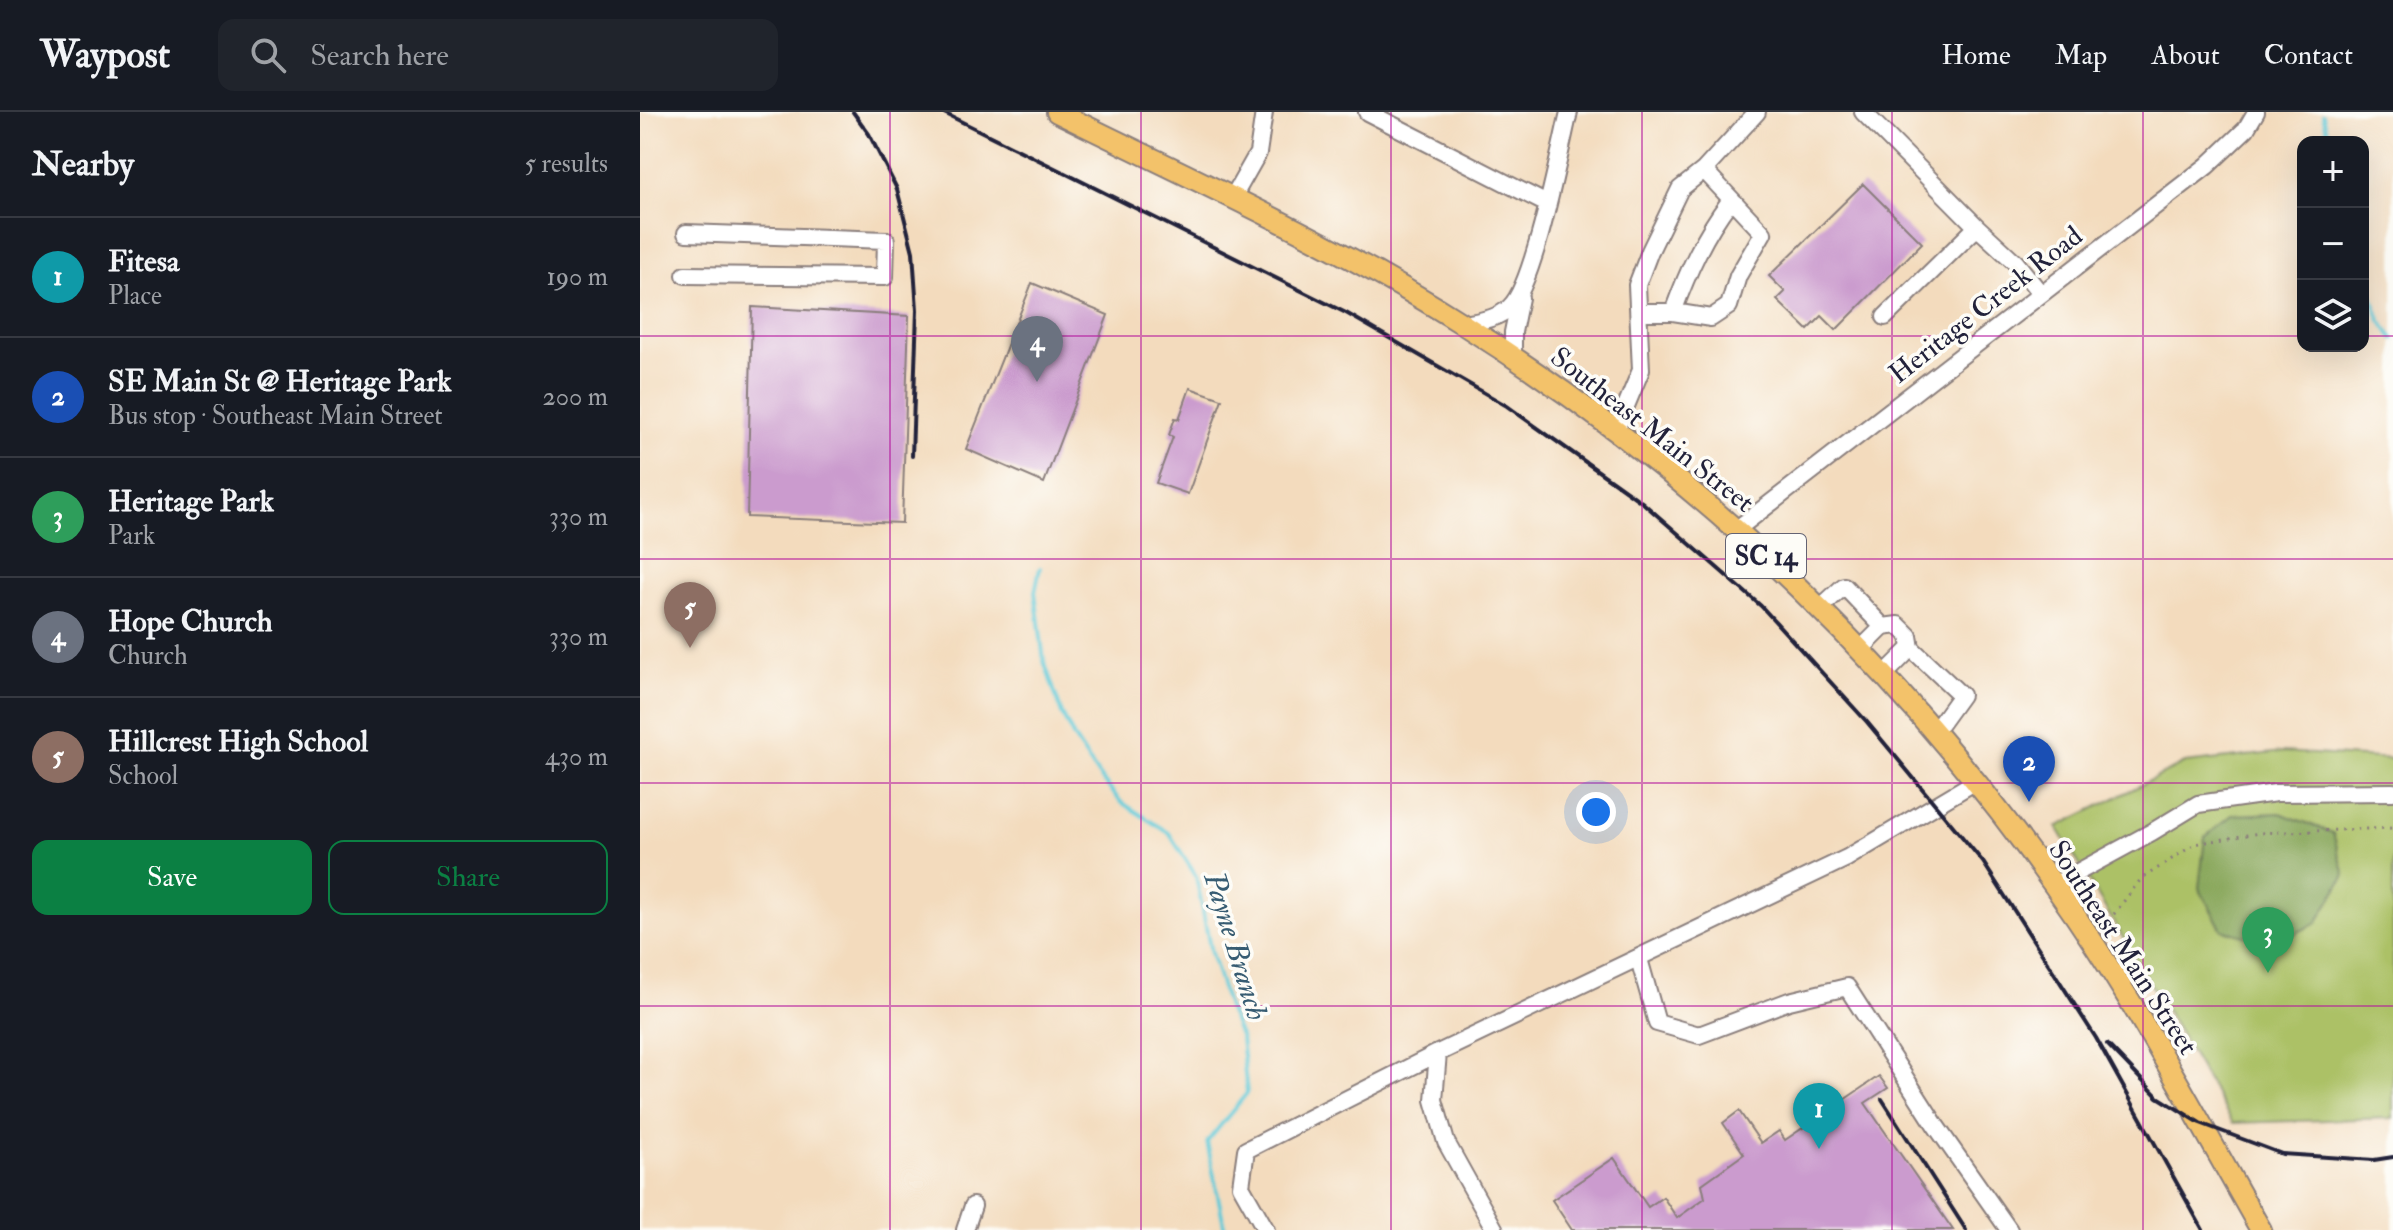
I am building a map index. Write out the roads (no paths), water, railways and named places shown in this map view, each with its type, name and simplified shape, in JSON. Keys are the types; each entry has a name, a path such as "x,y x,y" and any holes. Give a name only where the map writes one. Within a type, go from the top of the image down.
{"main road":[{"name":"Southeast Main Street","path":"1057,112 1343,254 1464,324 1616,430 1737,529 1861,649 1935,731 2054,885 2168,1067 2261,1230"}],"street":[{"path":"1232,199 1258,153 1264,112"},
{"path":"1367,112 1547,204"},
{"path":"1464,324 1493,318 1511,307 1521,292 1547,204 1569,112"},
{"path":"1616,430 1641,370 1637,285 1650,251 1680,189 1704,170 1757,112"},
{"path":"1863,112 2016,263 2041,294"},
{"name":"Heritage Creek Road","path":"1737,529 2207,166 2246,129 2256,112"},
{"path":"1639,312 1673,312 1711,318 1729,306 1738,276 1763,233 1704,170"},
{"path":"1673,312 1699,247 1730,201"},
{"path":"1885,317 1977,227"},
{"path":"685,275 885,277 886,240 686,233"},
{"path":"1513,356 1513,332 1521,292"},
{"path":"1820,608 1844,586 1883,627"},
{"path":"1861,649 1883,627 1898,625 1909,636 1911,648 1961,695 1935,731"},
{"path":"1884,675 1911,648"},
{"path":"1266,1230 1241,1186 1246,1150 1438,1053 1847,858 1976,781"},
{"path":"2054,885 2198,804 2276,793 2393,792"},
{"path":"1639,959 1657,1023 1699,1035 1789,1001 1847,987 1936,1126 2009,1230"},
{"path":"1438,1053 1434,1100 1446,1142 1495,1230"},
{"path":"965,1230 973,1206"}],"waterway":[{"path":"2323,115 2328,136"},
{"path":"2366,280 2380,319 2393,339"},
{"name":"Payne Branch","path":"1040,568 1035,592 1044,661 1062,714 1074,738 1121,802 1169,833 1196,876 1211,953 1241,1038 1247,1093 1207,1142 1225,1230"}],"railway":[{"path":"853,112 869,134 897,189 913,252 917,310 912,456"},
{"path":"942,112 1346,313 1507,406 1643,503 1761,606 1867,722 1983,862 2096,1038 2203,1230"},
{"path":"2107,1044 2158,1097 2200,1123 2282,1154 2374,1160 2393,1157"},
{"path":"1882,1099 1966,1230"}],"place":[{"name":"Hope Church","path":"1037,382"},
{"name":"Hillcrest High School","path":"690,648"},
{"name":"SE Main St @ Heritage Park","path":"2029,802"},
{"name":"Heritage Park","path":"2268,973"},
{"name":"Fitesa","path":"1819,1149"}]}
